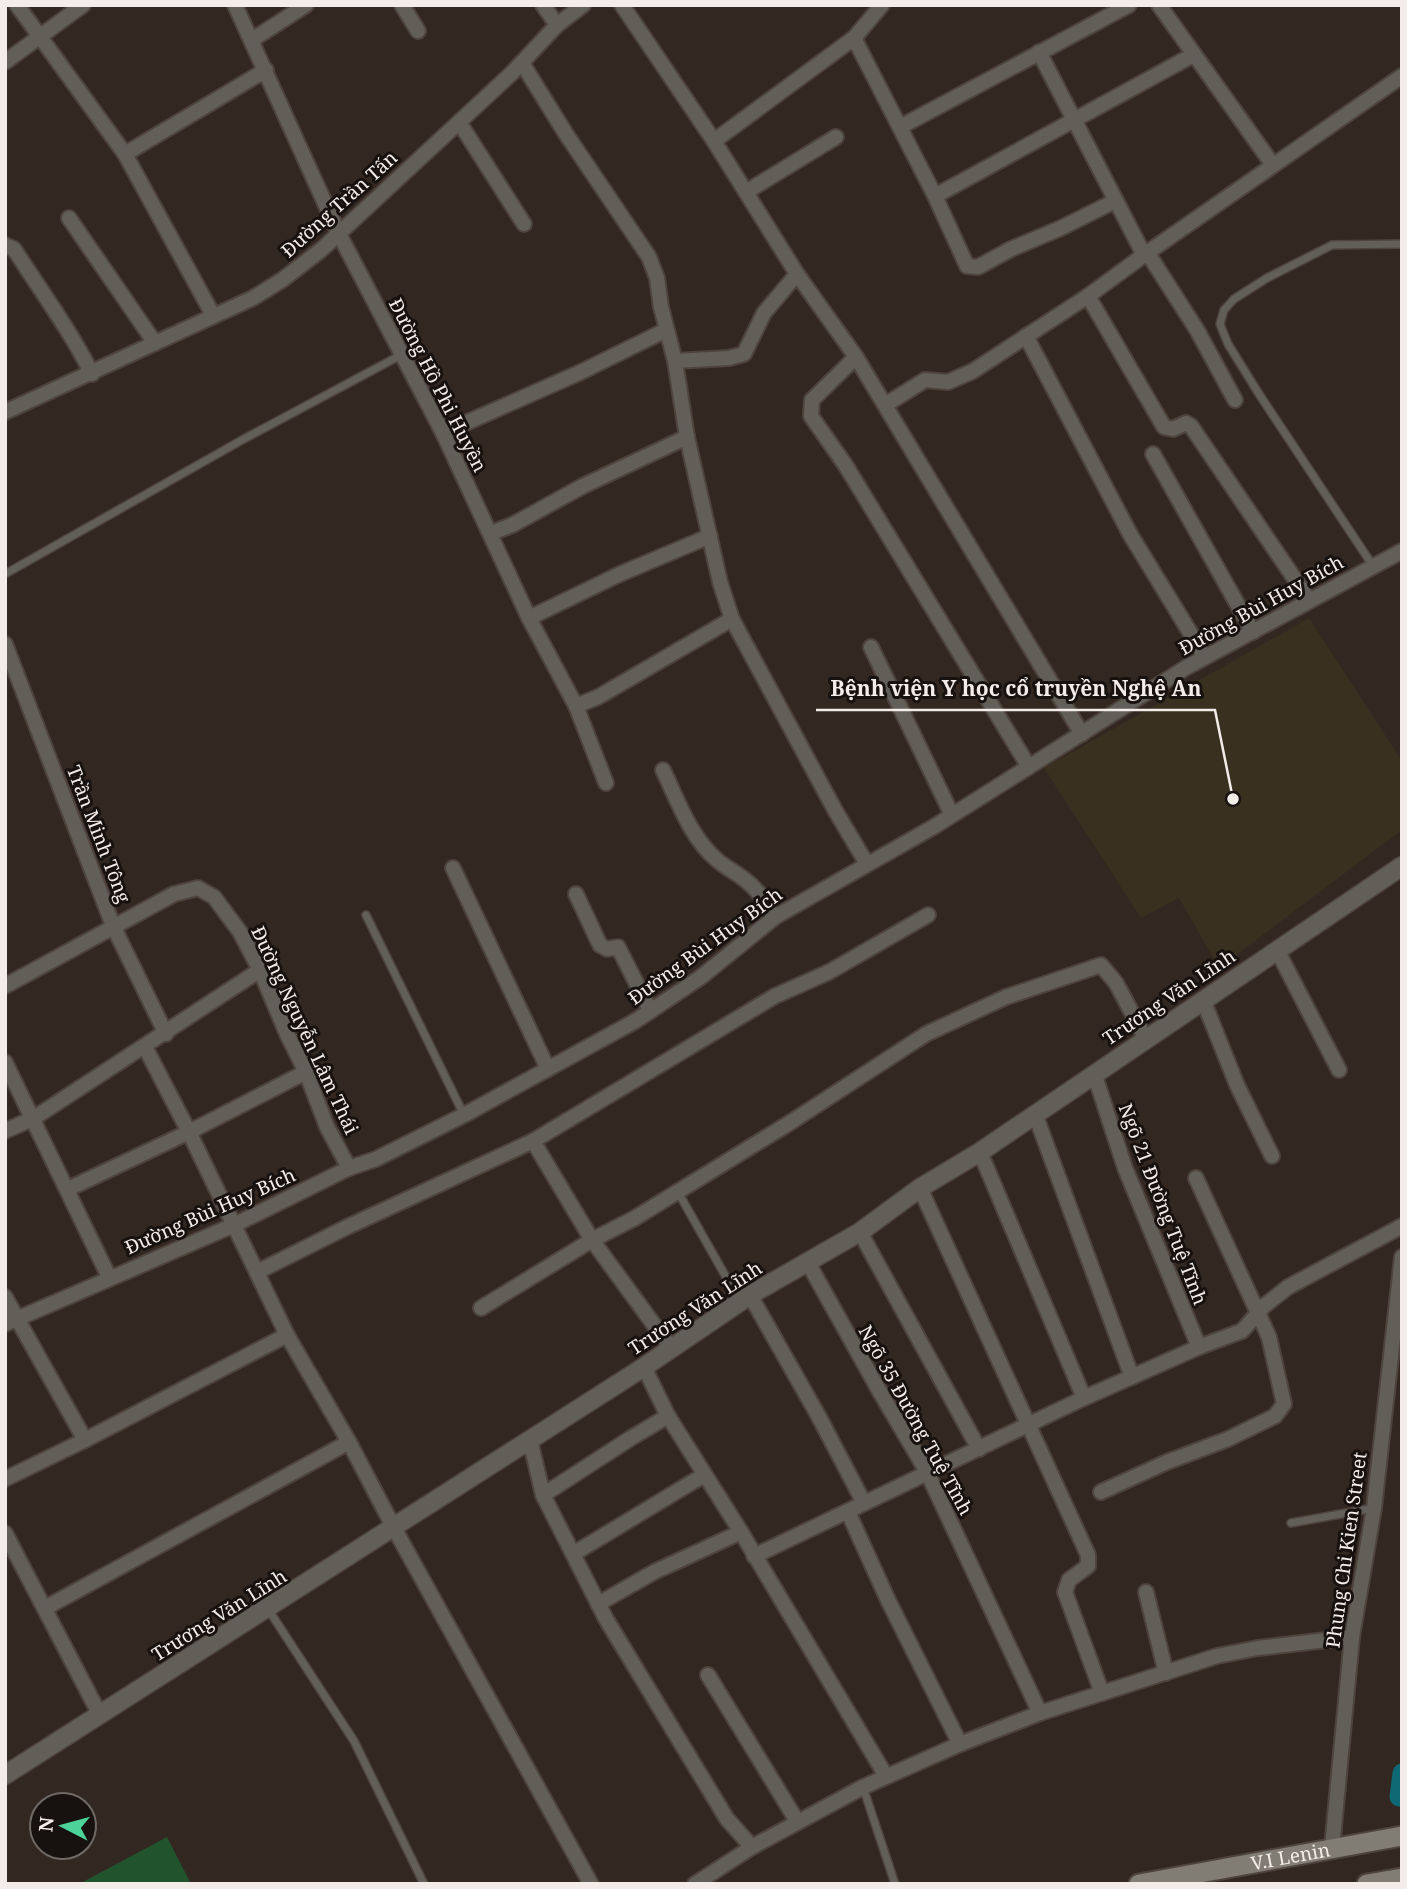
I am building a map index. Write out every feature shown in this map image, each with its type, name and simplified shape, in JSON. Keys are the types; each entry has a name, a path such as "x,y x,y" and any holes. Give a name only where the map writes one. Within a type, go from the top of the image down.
{"main road":[{"name":"V.I Lenin","path":"1139,1884 1402,1836"},
{"path":"1367,1884 1402,1878"}],"street":[{"path":"17,5 125,154 213,315"},
{"path":"5,62 83,5"},
{"name":"Đường Hồ Phi Huyền","path":"235,5 338,232 443,433 530,618 576,706 606,783"},
{"path":"252,40 306,5"},
{"path":"402,5 418,31"},
{"path":"543,5 557,25"},
{"name":"Đường Trần Tấn","path":"5,412 253,298 282,280 321,250 522,63 557,25 583,5"},
{"path":"622,5 714,141 797,274 856,357 1082,734"},
{"path":"714,141 854,38 882,5"},
{"path":"900,127 1129,5"},
{"path":"1159,5 1273,165"},
{"path":"854,38 935,196 967,266 973,268 1115,201"},
{"path":"1039,52 1115,201 1197,330 1235,400"},
{"path":"935,196 1193,55"},
{"path":"522,63 566,134 643,246 657,278 666,330 675,361 687,437 720,582 732,619 867,864"},
{"path":"125,154 266,70"},
{"path":"885,405 925,380 948,382 957,379 1026,336 1088,296 1402,76"},
{"path":"459,122 524,224"},
{"path":"746,192 836,137"},
{"path":"69,218 155,344"},
{"path":"5,244 14,249 51,303 92,374"},
{"path":"675,361 729,358 744,354 764,313 797,274"},
{"path":"1088,296 1164,427 1172,429 1186,423 1191,426 1308,600"},
{"path":"443,433 581,372 666,330"},
{"path":"1026,336 1130,534 1205,657"},
{"path":"856,357 812,400 811,416 846,466 1029,767"},
{"path":"491,533 687,437"},
{"path":"1153,454 1253,632"},
{"path":"530,618 620,573 710,536"},
{"name":"Đường Bùi Huy Bích","path":"11,1321 234,1225 349,1168 376,1159 464,1115 637,1020 701,977 775,917 952,815 1205,657 1402,551"},
{"path":"576,706 598,697 732,619"},
{"name":"Trần Minh Tông","path":"5,644 114,928 166,1034"},
{"path":"871,647 952,815"},
{"path":"663,771 689,824 703,845 717,860 762,896 775,917"},
{"name":"Trương Văn Lĩnh","path":"5,1775 394,1528 745,1298 860,1231 920,1188 980,1152 1402,866"},
{"path":"453,867 548,1069"},
{"name":"Đường Nguyễn Lâm Thái","path":"5,986 174,894 198,888 215,897 240,932 306,1072 327,1127 349,1168"},
{"path":"576,894 600,944 607,949 618,947 650,1010"},
{"path":"257,1272 533,1141 775,996 829,972 928,915"},
{"path":"1277,950 1339,1069"},
{"path":"481,1308 791,1122 926,1034 1006,997 1101,965 1109,972 1146,1039"},
{"path":"5,1131 34,1118 260,970"},
{"path":"1203,1000 1237,1084 1272,1156"},
{"path":"145,1047 287,1335 349,1442 592,1884"},
{"path":"5,1062 110,1277"},
{"path":"68,1189 189,1132 306,1072"},
{"name":"Ngõ 21 Đường Tuệ Tĩnh","path":"1094,1073 1125,1168 1199,1347"},
{"path":"1035,1114 1132,1377"},
{"path":"533,1141 592,1240 671,1348"},
{"path":"980,1152 1084,1398"},
{"path":"1101,1492 1228,1439 1275,1416 1284,1404 1269,1337 1196,1178"},
{"path":"920,1188 1088,1555 1088,1566 1069,1580 1065,1592 1102,1693"},
{"path":"754,1556 1029,1423 1199,1347 1242,1331 1288,1287 1402,1226"},
{"path":"860,1231 979,1449"},
{"name":"Phung Chi Kien Street","path":"1332,1848 1352,1637 1374,1508 1402,1257"},
{"name":"Ngõ 35 Đường Tuệ Tĩnh","path":"807,1261 927,1472 1040,1713"},
{"path":"5,1297 11,1321 85,1440"},
{"path":"745,1298 819,1417 864,1503"},
{"path":"5,1479 287,1335"},
{"path":"643,1367 668,1416 741,1532 886,1776"},
{"path":"543,1495 668,1416"},
{"path":"530,1440 543,1495 598,1604 648,1692 727,1819 752,1847"},
{"path":"45,1608 349,1442"},
{"path":"573,1554 704,1475"},
{"path":"848,1512 888,1600 960,1744"},
{"path":"598,1604 654,1572 741,1532"},
{"path":"5,1533 100,1715"},
{"path":"1146,1592 1166,1673"},
{"path":"695,1884 797,1821 863,1787 960,1744 1040,1713 1217,1656 1244,1650 1352,1637"},
{"path":"708,1675 797,1821"}],"lane":[{"path":"1373,566 1259,394 1223,336 1220,324 1224,310 1234,299 1267,278 1332,245 1402,244"},
{"path":"5,575 242,440 401,355"},
{"path":"366,915 464,1115"},
{"path":"677,1191 745,1298"},
{"path":"1291,1523 1374,1508"},
{"path":"268,1609 354,1741 424,1884"},
{"path":"863,1787 895,1884"}],"shaded area":[{"path":"1309,618 1402,761 1402,830 1219,968 1179,898 1141,918 1044,768"}],"green space":[{"path":"167,1837 191,1884 79,1884"}],"waterway":[{"path":"1399,1797 1402,1773"}],"place":[{"name":"Bệnh viện Y học cổ truyền Nghệ An","path":"1233,799"}]}
